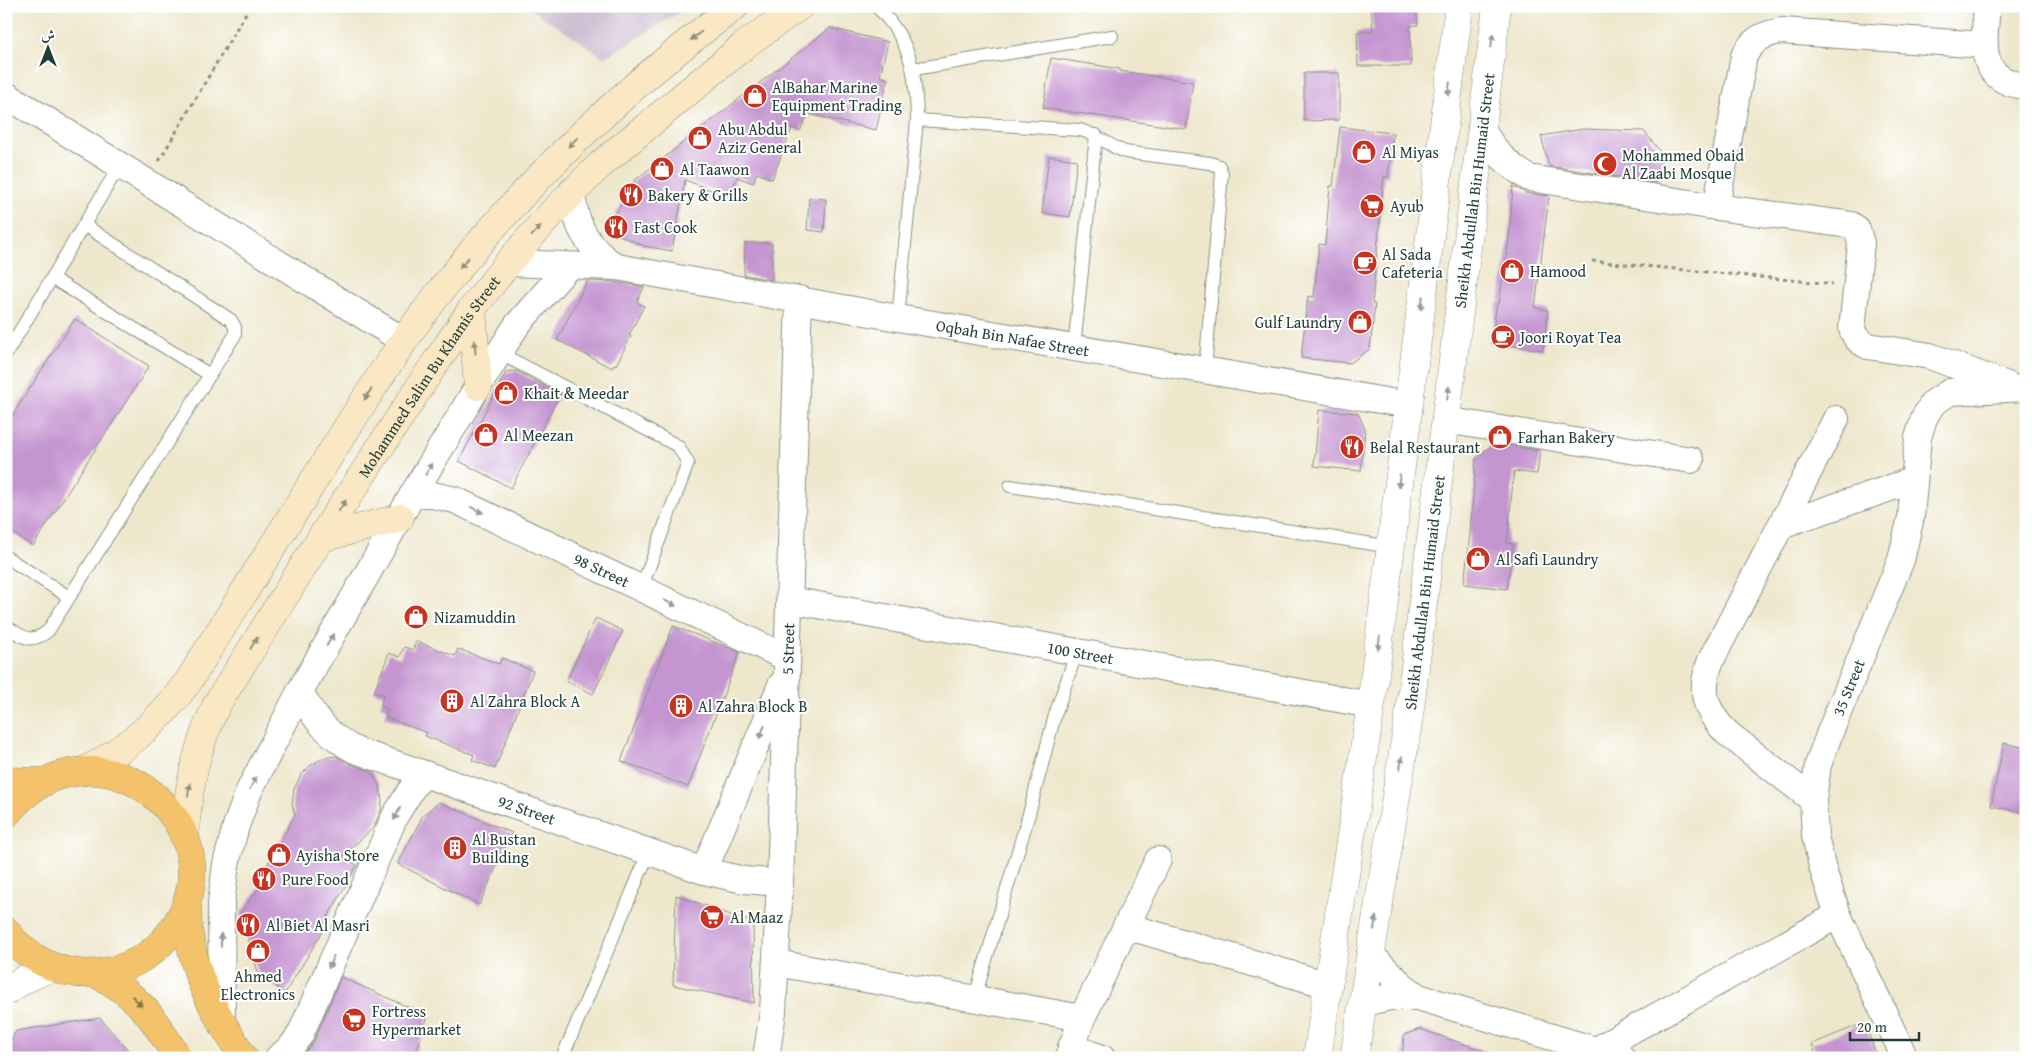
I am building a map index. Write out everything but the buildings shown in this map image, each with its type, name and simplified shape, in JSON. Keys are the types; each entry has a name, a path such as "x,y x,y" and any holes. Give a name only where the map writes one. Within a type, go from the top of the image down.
{"main road":[{"name":"Mohammed Salim Bu Khamis Street","path":"84,771 109,758 132,742 153,724 177,697 380,376 439,294 496,223 576,140 653,71 735,6"},
{"name":"Mohammed Salim Bu Khamis Street","path":"185,838 190,785 198,750 205,728 229,682 321,538 472,309 508,263 572,191 600,165 746,44 800,6"},
{"path":"472,309 478,386"},
{"path":"321,538 400,518"},
{"path":"6,814 19,798 42,782 62,774 84,771 110,773 135,782 156,796 174,816 185,838 190,859 191,874 187,902 187,923 195,965 211,1006 244,1058"},
{"path":"6,781 42,782"},
{"path":"6,931 31,956 52,967 74,973 97,974 121,969 143,958 162,943 177,924 187,902"},
{"path":"97,974 116,983 134,996 148,1012 178,1058"}],"street":[{"path":"1317,1058 1372,705 1459,6"},
{"name":"Sheikh Abdullah Bin Humaid Street","path":"1354,1058 1409,716 1497,6"},
{"path":"1987,6 1984,45 1986,62 1996,76 2008,82 2026,86"},
{"path":"1716,207 1744,56 1750,45 1758,37 1782,31 1984,45"},
{"path":"6,95 404,341"},
{"path":"1481,128 1493,149 1509,166 1529,178 1716,207 1851,225 1857,229 1861,243 1852,329 1854,336 1860,343 1930,356 2020,388"},
{"path":"572,191 573,207 583,236 598,254 617,267"},
{"name":"Oqbah Bin Nafae Street","path":"508,263 617,267 898,318 1409,405"},
{"path":"222,1024 221,903 226,864 236,826 249,791 300,691 478,386 533,305 569,266"},
{"name":"5 Street","path":"766,1058 773,1012 780,883 799,299"},
{"name":"35 Street","path":"1905,1058 1838,916 1823,870 1815,836 1813,800 1818,765 1901,560 1911,517 1918,438 1924,418 1933,403 1950,392 2020,388"},
{"path":"1813,800 1715,722 1707,707 1704,691 1705,675 1711,660 1836,419"},
{"path":"1445,420 1691,460"},
{"path":"1781,525 1914,480"},
{"name":"98 Street","path":"414,494 428,494 455,500 641,589 787,665"},
{"name":"100 Street","path":"790,600 1372,705"},
{"path":"704,870 787,665"},
{"name":"92 Street","path":"300,691 316,720 341,742 355,750 704,870 744,880 780,883"},
{"path":"278,1058 291,1047 300,1035 395,816 414,785 425,774"},
{"path":"1102,1058 1069,1052 1082,1018 1158,860"},
{"path":"1596,1050 1838,916"},
{"path":"1126,926 1328,985"},
{"path":"1370,954 1385,970 1418,997"},
{"path":"776,963 975,997 1082,1018"},
{"path":"6,991 52,967"},
{"path":"1363,1003 1390,997 1418,997 1622,1058"}],"lane":[{"path":"876,6 888,18 903,41 914,69 917,120 898,318"},
{"path":"914,69 1112,36"},
{"path":"917,120 1070,129 1096,135 1115,148 1125,152 1210,163 1219,166 1221,169 1204,370"},
{"path":"1074,348 1096,135"},
{"path":"6,354 120,165"},
{"path":"6,626 26,639 38,638 48,631 235,335 235,328 231,320 84,225"},
{"path":"52,278 210,375"},
{"path":"499,353 678,446 688,463 641,589"},
{"path":"1010,486 1391,547"},
{"path":"6,557 69,597"},
{"path":"975,997 1029,814 1052,724 1077,651"},
{"path":"562,1058 649,852"}],"path":[{"path":"147,182 250,6"},
{"path":"1592,261 1856,286"}],"shaded area":[{"path":"526,6 690,6 605,58"}],"place":[{"name":"AlBahar Marine Equipment Trading","path":"755,96"},
{"name":"Abu Abdul Aziz General","path":"700,138"},
{"name":"Al Miyas","path":"1364,152"},
{"name":"Mohammed Obaid Al Zaabi Mosque","path":"1605,164"},
{"name":"Al Taawon","path":"662,169"},
{"name":"Bakery & Grills","path":"631,195"},
{"name":"Ayub","path":"1372,206"},
{"name":"Fast Cook","path":"616,227"},
{"name":"Al Sada Cafeteria","path":"1365,263"},
{"name":"Hamood","path":"1512,271"},
{"name":"Gulf Laundry","path":"1360,322"},
{"name":"Joori Royat Tea","path":"1503,337"},
{"name":"Khait & Meedar","path":"506,393"},
{"name":"Al Meezan","path":"486,435"},
{"name":"Farhan Bakery","path":"1500,437"},
{"name":"Belal Restaurant","path":"1352,447"},
{"name":"Al Safi Laundry","path":"1478,559"},
{"name":"Nizamuddin","path":"416,617"},
{"name":"Al Zahra Block A","path":"452,701"},
{"name":"Al Zahra Block B","path":"681,706"},
{"name":"Al Bustan Building","path":"455,848"},
{"name":"Ayisha Store","path":"279,855"},
{"name":"Pure Food","path":"264,879"},
{"name":"Al Maaz","path":"712,917"},
{"name":"Al Biet Al Masri","path":"248,925"},
{"name":"Ahmed Electronics","path":"258,951"},
{"name":"Fortress Hypermarket","path":"354,1020"}]}
